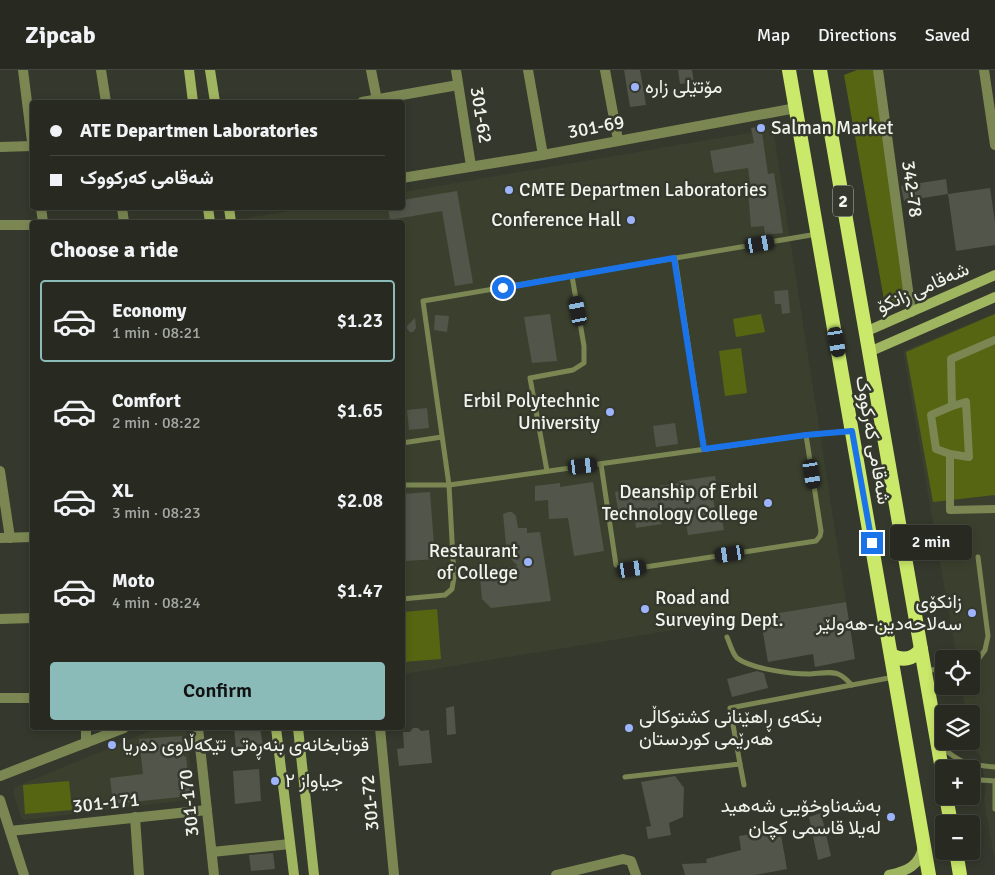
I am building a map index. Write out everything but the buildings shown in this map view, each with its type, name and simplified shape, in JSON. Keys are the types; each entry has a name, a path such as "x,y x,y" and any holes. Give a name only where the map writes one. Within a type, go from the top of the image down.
{"highway":[{"name":"شەقامی کەرکووک","path":"789,70 929,875"},
{"name":"شەقامی کەرکووک","path":"821,70 935,730"},
{"path":"891,654 907,659 915,656 921,649"},
{"path":"958,860 960,875"}],"main road":[{"path":"188,70 193,100"},
{"path":"210,70 214,100"},
{"name":"شەقامی زانکۆ","path":"866,332 995,275"},
{"name":"شەقامی زانکۆ","path":"869,352 995,297"},
{"path":"276,730 294,875"},
{"path":"298,730 314,875"},
{"path":"889,875 909,870 914,865 922,854 923,840"}],"street":[{"path":"22,70 30,128"},
{"path":"101,70 106,100"},
{"path":"371,70 377,100 458,85"},
{"name":"301-62","path":"456,70 472,166"},
{"path":"528,70 543,154"},
{"path":"605,70 618,140"},
{"name":"342-78","path":"878,70 911,312"},
{"path":"984,70 995,145"},
{"name":"301-69","path":"405,177 796,108"},
{"path":"0,147 30,146"},
{"path":"0,226 30,225"},
{"path":"952,406 951,360 995,340"},
{"path":"966,402 969,457 950,454 936,449 931,415 952,406 966,402"},
{"path":"950,454 950,510 995,509"},
{"path":"0,471 5,538 30,538"},
{"path":"0,619 30,618"},
{"path":"0,698 30,698"},
{"path":"86,730 86,743"},
{"path":"0,776 119,730"},
{"name":"301-170","path":"198,730 214,875"},
{"name":"301-72","path":"380,730 394,875"},
{"path":"0,800 24,875"},
{"name":"301-171","path":"10,831 207,810"},
{"path":"134,817 139,875"},
{"path":"212,852 290,844"},
{"path":"556,875 623,859 631,861 636,875"}],"lane":[{"path":"405,599 445,595 452,589 454,570 449,485 423,301 818,234"},
{"path":"674,258 704,449"},
{"path":"547,471 530,378 573,370 584,362 584,346 572,276"},
{"path":"405,485 449,485 806,435 852,431"},
{"path":"601,464 616,565 622,569 632,569 816,540 820,536 821,531 806,435"},
{"path":"405,443 442,437"},
{"path":"978,557 988,636 985,650 980,657"},
{"path":"727,637 733,653 750,665 807,674 836,673 842,675 852,685"},
{"path":"925,671 935,669"},
{"path":"744,785 730,708 895,677"},
{"path":"946,750 963,763 995,767"},
{"path":"625,777 740,764"},
{"path":"980,780 995,780 995,809"}],"shaded area":[{"name":"Erbil Polytechnic University","path":"773,129 846,602 405,674 405,220 248,220 248,218 296,210 405,210 405,192"},
{"name":"زانکۆی سەلاحەدین-هەولێر","path":"995,313 995,862 984,800 986,787 980,754 972,750 980,750 980,705 965,705 963,695 980,695 980,650 955,650 903,351"},
{"path":"153,730 186,730 194,799 24,820 21,818 13,792 15,787"}],"green space":[{"path":"857,70 875,70 908,304 886,311 844,75"},
{"path":"761,314 765,332 736,337 733,319"},
{"path":"995,314 995,495 933,502 906,352"},
{"path":"741,348 747,393 725,396 719,351"},
{"path":"437,609 441,659 405,662 405,612"},
{"path":"69,781 72,810 25,814 23,785"}],"place":[{"name":"مۆتێلی زارە","path":"635,87"},
{"name":"Salman Market","path":"761,128"},
{"name":"CMTE Departmen Laboratories","path":"509,190"},
{"name":"Conference Hall","path":"631,220"},
{"name":"Erbil Polytechnic University","path":"610,412"},
{"name":"Deanship of Erbil Technology College","path":"768,503"},
{"name":"Restaurant of College","path":"528,562"},
{"name":"Road and Surveying Dept.","path":"645,609"},
{"name":"زانکۆی سەلاحەدین-هەولێر","path":"972,613"},
{"name":"بنکەی ڕاهێنانی کشتوکاڵی هەرێمی کوردستان","path":"629,728"},
{"name":"قوتابخانەی بنەڕەتی تێکەڵاوی دەریا","path":"112,745"},
{"name":"جیاواز ٢","path":"275,781"},
{"name":"بەشەناوخۆیی شەهید لەیلا قاسمی کچان","path":"891,817"}],"route":[{"path":"503,288 674,258 704,449 806,435 852,431 872,543"}]}
